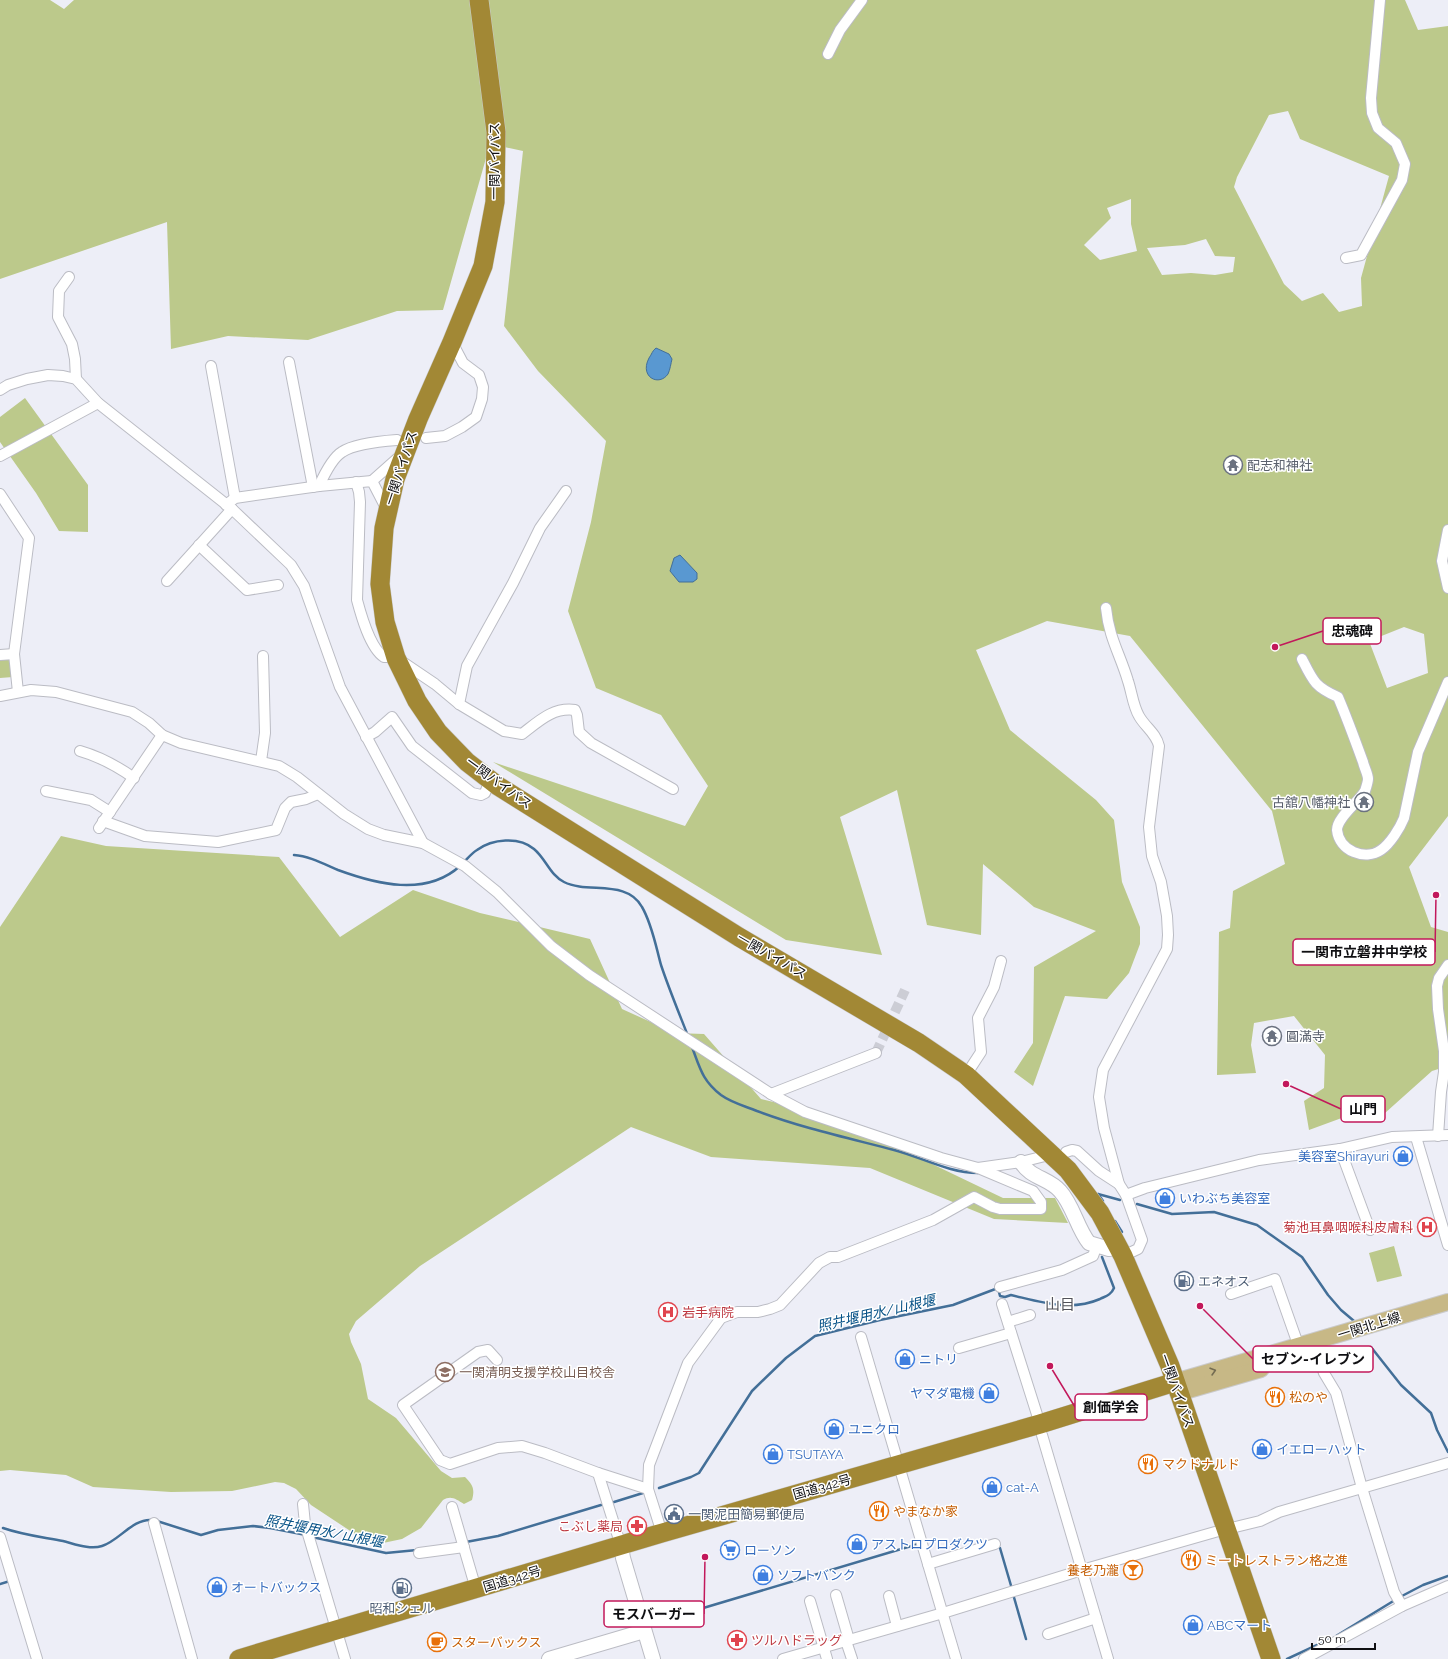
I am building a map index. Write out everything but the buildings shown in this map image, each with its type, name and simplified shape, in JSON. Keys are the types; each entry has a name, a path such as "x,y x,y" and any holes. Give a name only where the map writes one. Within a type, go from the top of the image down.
{"highway":[{"name":"一関バイパス","path":"479,0 496,132 495,202 483,266 418,419 402,445 384,528 380,584 385,622 396,656 417,701 438,732 467,762 490,780 732,933 919,1043 966,1075 1043,1150 1068,1170 1100,1213 1110,1250 1171,1389 1221,1531 1271,1659"},
{"name":"国道342号","path":"284,1659 341,1644 622,1552 1041,1429 1171,1389"},
{"name":"国道342号","path":"239,1659 341,1644 476,1589 622,1552 662,1533 900,1470"},
{"name":"一関バイパス","path":"1221,1531 1259,1659"}],"main road":[{"name":"一関北上線","path":"1171,1389 1299,1347 1448,1302"},
{"name":"一関北上線","path":"1171,1389 1317,1352 1448,1312"}],"street":[{"path":"828,54 840,30 862,0"},
{"path":"1346,258 1361,255 1402,180 1405,164 1396,143 1378,128 1372,113 1371,98 1380,0"},
{"path":"69,277 59,291 58,317 72,344 75,359 76,379"},
{"path":"426,438 446,436 462,427 476,417 482,399 483,387 479,375 462,363 452,342"},
{"path":"289,362 316,486"},
{"path":"167,581 199,545 235,498 211,366"},
{"path":"0,390 8,385 27,378 48,375 76,379 98,403 229,507 291,565 304,586 340,687 423,843"},
{"path":"0,456 98,403"},
{"path":"316,486 341,452 363,445 402,445"},
{"path":"235,498 316,486 372,481 402,445"},
{"path":"372,481 387,510"},
{"path":"356,482 360,502 357,600 376,649 384,657 396,656 435,684 459,704 504,731 522,734 555,711 565,709 575,710 579,732 591,743 673,789"},
{"path":"459,704 467,666 513,583 540,528 566,492"},
{"path":"0,494 29,538 14,654 18,692"},
{"path":"1448,530 1442,561 1448,588"},
{"path":"199,545 247,590 278,585"},
{"path":"1000,1286 1062,1270 1110,1250 1138,1249 1142,1240 1126,1195 1119,1184 1104,1128 1099,1097 1103,1070 1167,949 1167,916 1161,882 1152,856 1149,827 1159,746 1157,738 1139,717 1135,707 1128,680 1107,626 1106,608"},
{"path":"0,655 14,654"},
{"path":"261,761 266,733 263,656"},
{"path":"1302,659 1314,683 1325,692 1338,697 1355,740 1368,780 1365,791 1341,820 1337,829 1339,838 1348,849 1354,853 1370,855 1382,849 1400,828 1404,818 1418,752 1448,682"},
{"path":"0,696 31,690 56,692 132,712 149,723 162,735 181,743 279,766 368,829 384,835 423,843 465,866 497,892 551,946 589,975 771,1094 805,1112 941,1158 978,1168 1033,1191 1042,1202 1041,1209 1000,1209 974,1197 933,1220 838,1257 830,1256 820,1263 780,1305 770,1310 758,1312 737,1312 721,1318 688,1363 649,1465 648,1489 662,1533"},
{"path":"366,737 375,732 392,718 412,746 472,793 481,795 485,793 490,780"},
{"path":"162,735 101,825 145,836 218,842 276,830 285,808 291,802 306,799 318,794"},
{"path":"80,751 94,755 116,765 134,778"},
{"path":"46,791 91,800 110,812"},
{"path":"966,1075 981,1052 978,1018 994,987 1001,961"},
{"path":"1126,1195 1145,1188 1259,1160 1340,1148 1392,1137 1443,1136 1440,1092 1444,1072 1444,1051 1438,1009 1437,986 1439,978 1448,965"},
{"path":"771,1094 876,1053"},
{"path":"1416,1137 1448,1245"},
{"path":"1340,1148 1370,1230"},
{"path":"978,1168 1021,1162 1043,1150"},
{"path":"1066,1152 1072,1150 1077,1151 1099,1171 1119,1184"},
{"path":"1021,1162 1031,1174 1051,1183 1060,1191 1088,1243 1110,1250"},
{"path":"1231,1294 1275,1279 1299,1347"},
{"path":"1002,1304 1041,1429 1108,1659"},
{"path":"1008,1322 1030,1315"},
{"path":"959,1348 1011,1333"},
{"path":"861,1337 956,1659"},
{"path":"497,1360 488,1350 478,1352 403,1405 440,1460 450,1464 498,1448 522,1446 648,1489"},
{"path":"1317,1352 1324,1373 1336,1393 1362,1488 1394,1592 1402,1606"},
{"path":"783,1659 943,1613 1082,1570 1260,1521 1279,1512 1448,1462"},
{"path":"598,1473 653,1659"},
{"path":"303,1504 305,1524 341,1644"},
{"path":"452,1507 476,1589"},
{"path":"154,1523 192,1659"},
{"path":"0,1537 37,1659"},
{"path":"928,1564 995,1544"},
{"path":"419,1553 464,1547"},
{"path":"1304,1659 1402,1606 1448,1586"},
{"path":"836,1595 852,1659"},
{"path":"889,1596 897,1626"},
{"path":"810,1601 828,1659"},
{"path":"1048,1634 1096,1618"},
{"path":"549,1659 644,1631"}],"green space":[{"path":"0,0 50,0 64,9 74,0 1405,0 1418,30 1448,26 1448,816 1409,867 1431,927 1448,932 1448,1066 1432,1071 1385,1113 1383,1101 1377,1105 1309,1130 1304,1101 1324,1088 1325,1055 1294,1016 1254,1023 1251,1045 1256,1073 1217,1075 1219,932 1230,928 1233,891 1285,864 1272,811 1130,636 1047,621 976,650 1010,730 1096,800 1114,820 1122,882 1140,927 1140,944 1129,973 1107,999 1065,996 1033,1086 1014,1072 1033,1043 1034,967 1096,931 1034,907 983,864 981,935 927,925 897,790 840,817 882,955 786,940 493,762 685,826 708,786 661,715 596,688 568,611 591,522 606,441 538,371 504,326 523,151 490,144 443,310 397,311 308,340 228,336 171,349 167,222 0,279","holes":["1288,111 1300,139 1389,176 1361,278 1362,306 1339,312 1323,293 1302,301 1284,284 1234,187 1237,177 1269,115","1131,199 1131,224 1137,251 1100,260 1084,245 1111,218 1107,208","1206,239 1215,256 1235,257 1233,272 1215,275 1191,273 1162,275 1147,248 1185,245","1404,627 1424,634 1428,673 1387,688 1369,641"]},
{"path":"25,398 88,485 88,532 59,531 36,493 0,442 0,417"},
{"path":"0,659 11,659 13,677 0,678"},
{"path":"61,836 106,846 279,857 340,937 413,890 480,913 590,939 622,1009 675,1033 704,1034 761,1099 832,1116 1003,1198 1055,1198 1068,1223 994,1219 870,1168 711,1157 631,1127 420,1266 356,1321 349,1334 361,1364 368,1399 396,1418 441,1471 452,1478 465,1477 472,1485 472,1500 464,1504 451,1498 443,1500 421,1528 402,1539 383,1543 364,1540 311,1505 296,1489 284,1483 275,1482 232,1491 171,1492 93,1487 66,1475 10,1470 0,1471 0,927"},
{"path":"1394,1246 1402,1276 1377,1282 1369,1253"}],"water":[{"path":"656,348 669,354 672,359 668,374 660,380 651,378 646,370 649,358"},
{"path":"680,555 697,573 697,579 693,582 679,582 670,571 674,558"}],"waterway":[{"path":"464,862 475,851 490,843 506,840 521,842 534,849 555,875 564,882 584,887 617,890 627,893 635,898 642,907 648,921 661,965 688,1036"},
{"path":"294,855 311,859 368,880 400,885 416,885 432,882 447,876 460,866"},
{"path":"692,1047 702,1073 706,1079 721,1095 734,1102 808,1128 894,1150 946,1168 978,1173"},
{"name":"照井堰用水/山根堰","path":"1098,1194 1103,1201"},
{"path":"1098,1194 1120,1200"},
{"path":"1137,1204 1172,1214 1214,1212 1257,1225 1302,1257 1328,1295 1341,1310 1354,1321"},
{"name":"照井堰用水/山根堰","path":"1115,1221 1122,1232"},
{"name":"照井堰用水/山根堰","path":"659,1488 699,1473 752,1391 786,1358 815,1336 880,1320 953,1305 998,1288 1000,1296 1005,1297 1011,1295 1044,1303 1067,1305 1089,1303 1108,1295 1114,1288 1102,1257"},
{"path":"1371,1347 1401,1385 1431,1413 1437,1430 1448,1452"},
{"name":"照井堰用水/山根堰","path":"614,1502 643,1493"},
{"name":"照井堰用水/山根堰","path":"466,1542 498,1536 601,1505"},
{"name":"照井堰用水/山根堰","path":"3,1528 82,1546 97,1547 114,1540 132,1526 145,1520 152,1520"},
{"name":"照井堰用水/山根堰","path":"157,1521 201,1535 218,1530 253,1526 306,1535"},
{"name":"照井堰用水/山根堰","path":"312,1537 386,1553 417,1550"},
{"path":"653,1623 918,1544"},
{"path":"1000,1548 1012,1589"},
{"path":"1400,1597 1423,1585 1448,1576"},
{"path":"0,1584 10,1581"},
{"path":"1013,1594 1026,1639"},
{"path":"1336,1636 1395,1600"},
{"path":"1287,1659 1330,1639"}],"tunnel":[{"path":"876,1053 905,990"}],"place":[{"name":"配志和神社","path":"1233,465"},
{"name":"忠魂碑","path":"1275,647"},
{"name":"古舘八幡神社","path":"1364,802"},
{"name":"一関市立磐井中学校","path":"1436,895"},
{"name":"圓滿寺","path":"1272,1036"},
{"name":"山門","path":"1286,1084"},
{"name":"美容室Shirayuri","path":"1403,1156"},
{"name":"いわぶち美容室","path":"1165,1198"},
{"name":"菊池耳鼻咽喉科皮膚科","path":"1427,1227"},
{"name":"エネオス","path":"1184,1281"},
{"name":"セブン-イレブン","path":"1200,1306"},
{"name":"岩手病院","path":"668,1312"},
{"name":"ニトリ","path":"905,1359"},
{"name":"創価学会","path":"1050,1366"},
{"name":"一関清明支援学校山目校舎","path":"445,1372"},
{"name":"ヤマダ電機","path":"989,1393"},
{"name":"松のや","path":"1275,1397"},
{"name":"ユニクロ","path":"834,1429"},
{"name":"イエローハット","path":"1262,1449"},
{"name":"TSUTAYA","path":"773,1454"},
{"name":"マクドナルド","path":"1148,1464"},
{"name":"cat-A","path":"992,1487"},
{"name":"やまなか家","path":"879,1511"},
{"name":"一関泥田簡易郵便局","path":"674,1514"},
{"name":"こぶし薬局","path":"637,1526"},
{"name":"アストロプロダクツ","path":"857,1544"},
{"name":"ローソン","path":"730,1550"},
{"name":"モスバーガー","path":"705,1557"},
{"name":"ミートレストラン格之進","path":"1191,1560"},
{"name":"養老乃瀧","path":"1133,1570"},
{"name":"ソフトバンク","path":"763,1575"},
{"name":"オートバックス","path":"217,1587"},
{"name":"昭和シェル","path":"402,1588"},
{"name":"ABCマート","path":"1193,1625"},
{"name":"ツルハドラッグ","path":"737,1640"},
{"name":"スターバックス","path":"437,1642"}],"district":[{"name":"山目","path":"1060,1305"}]}
